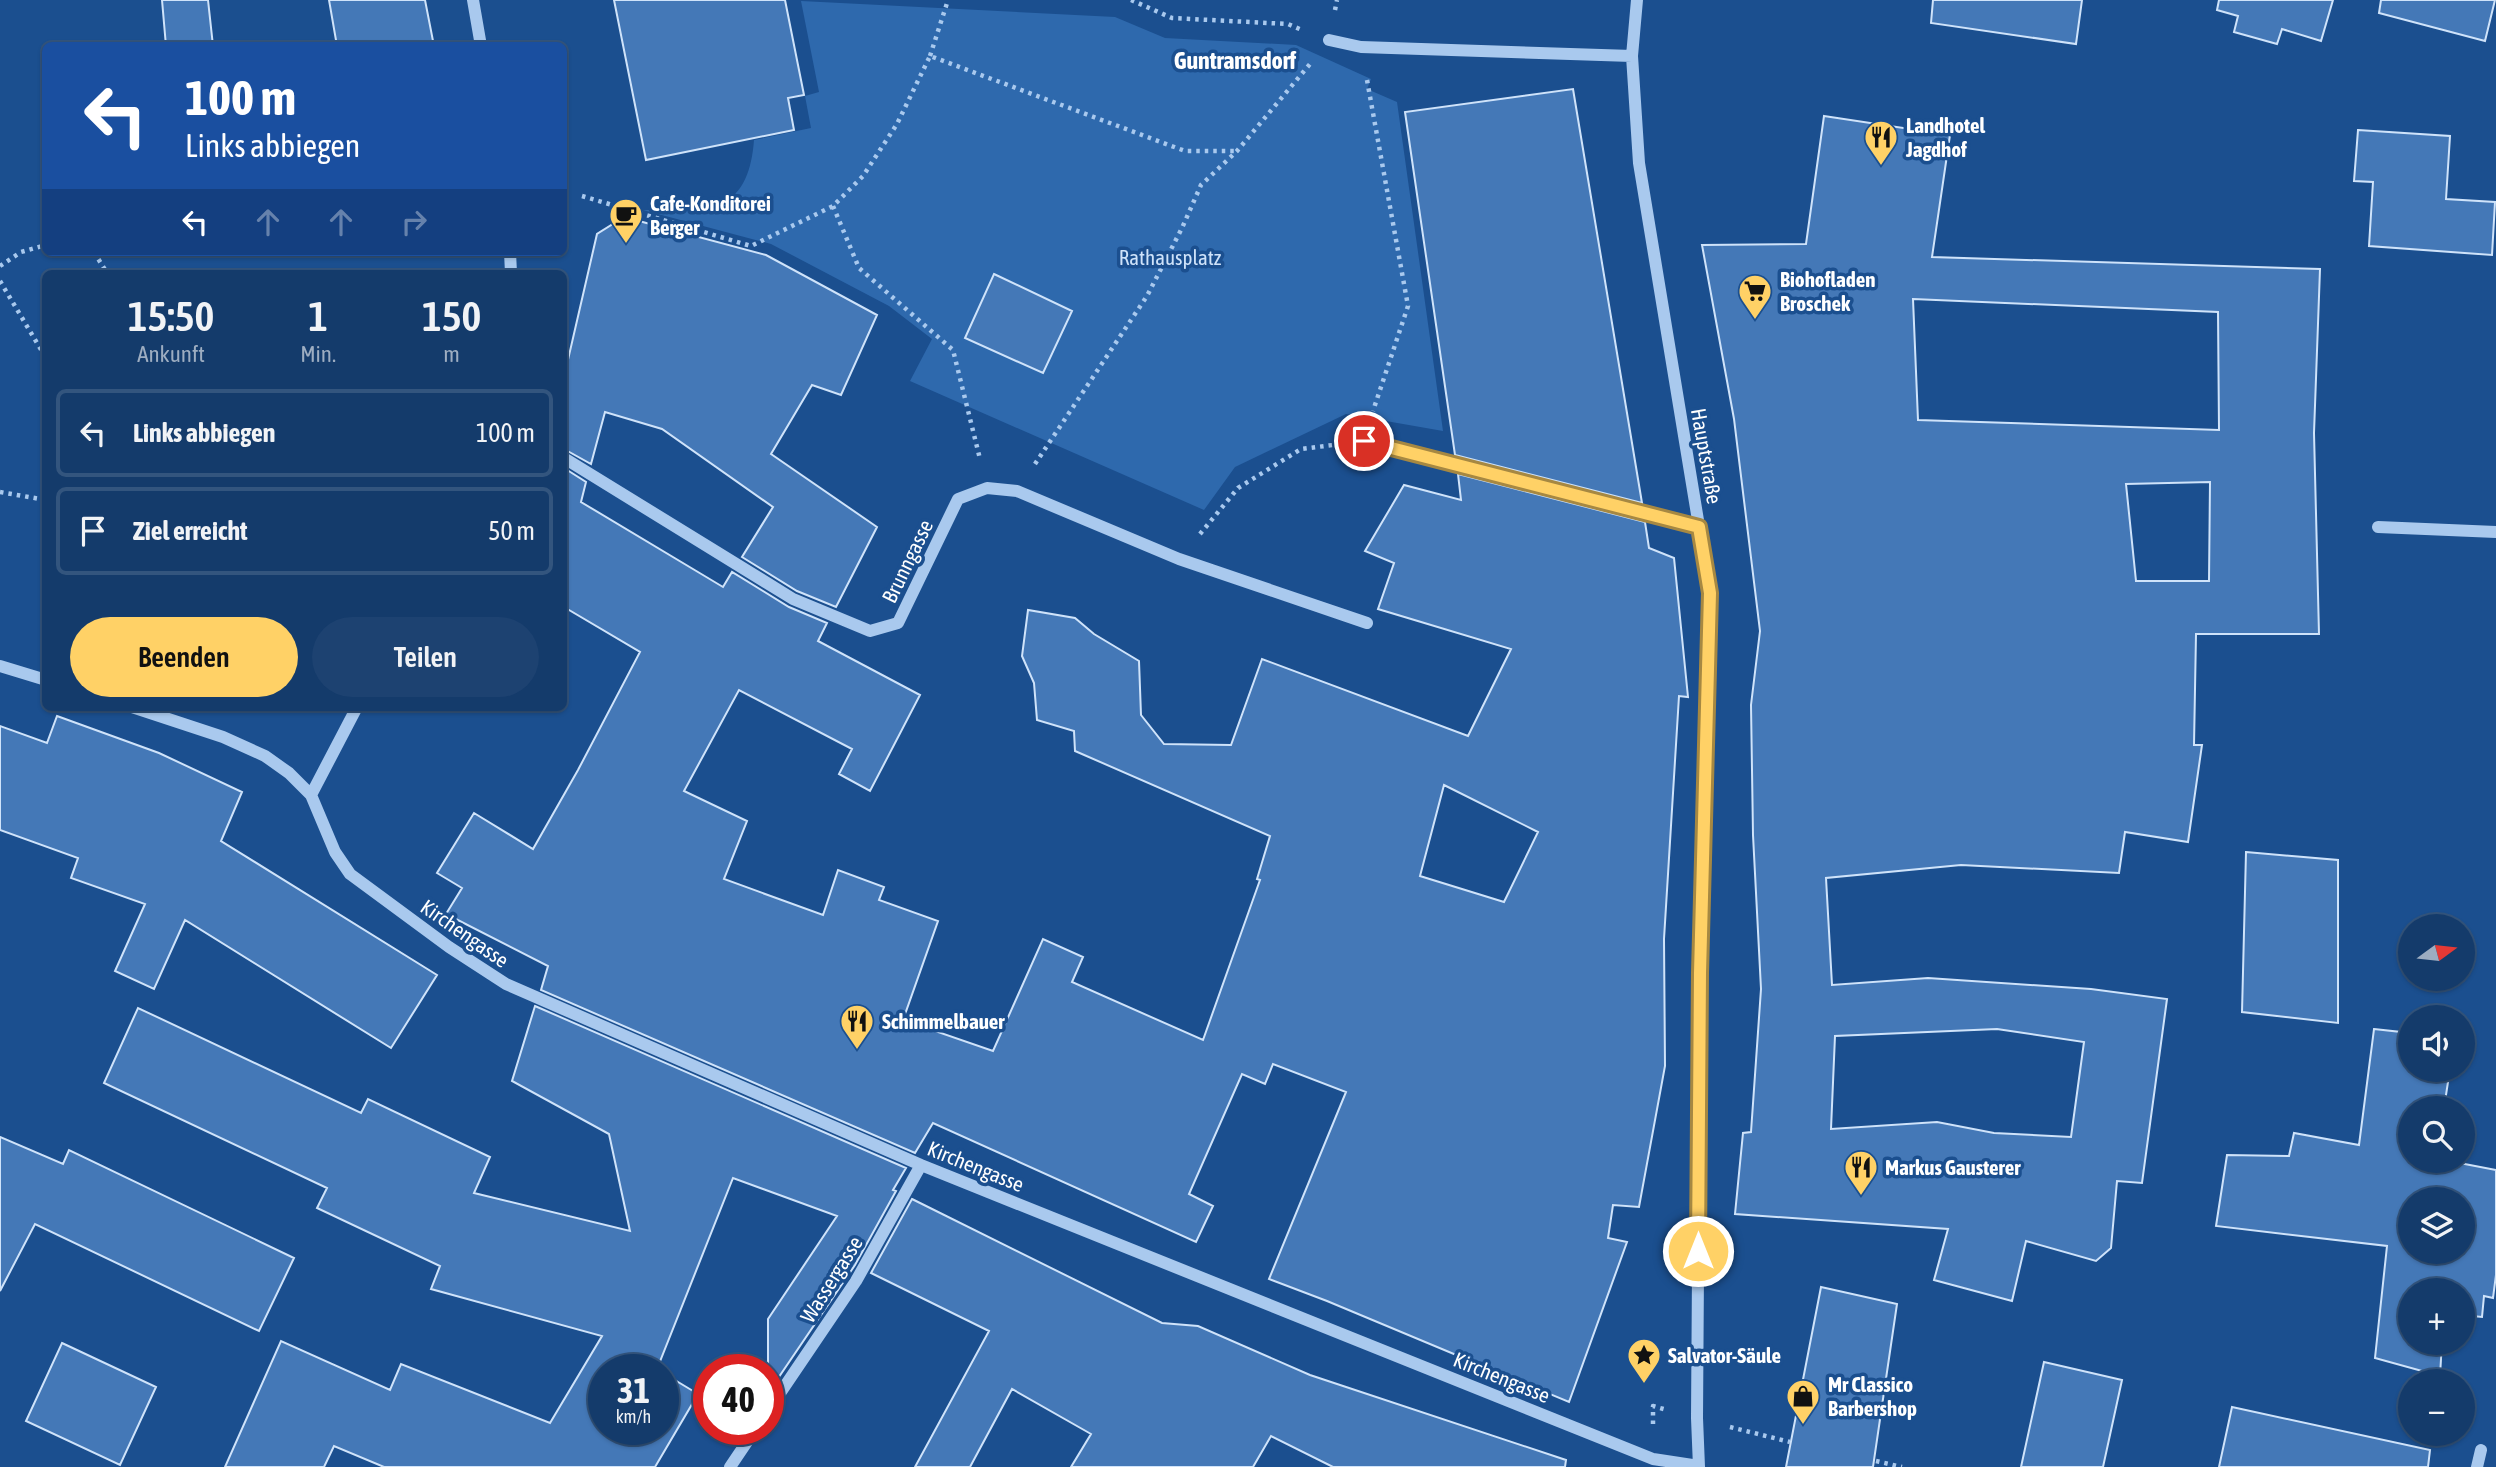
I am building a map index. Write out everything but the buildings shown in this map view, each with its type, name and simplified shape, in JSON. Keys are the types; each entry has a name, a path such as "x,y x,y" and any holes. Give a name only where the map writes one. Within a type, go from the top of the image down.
{"street":[{"path":"473,0 480,42"},
{"name":"Hauptstraße","path":"1637,0 1632,56 1639,163 1710,593 1700,973 1697,1405 1699,1466"},
{"path":"1329,40 1361,47 1632,56"},
{"path":"1364,441 1699,527"},
{"name":"Brunngasse","path":"567,460 793,599 870,631 898,623 958,499 987,488"},
{"path":"987,488 1017,491 1180,559 1367,623"},
{"path":"2378,527 2496,532"},
{"path":"0,666 42,679"},
{"path":"144,711 223,737 265,756 289,773 311,795 354,711"},
{"name":"Kirchengasse","path":"311,795 335,852 350,874 449,947 506,984 921,1165 1653,1459 1699,1466"},
{"name":"Wassergasse","path":"784,1387 856,1281 921,1165"},
{"path":"730,1467 745,1445"},
{"path":"2477,1467 2481,1450"}],"path":[{"path":"582,196 751,246 833,206 863,176 897,124 930,56 948,0"},
{"path":"1017,491 1147,296 1200,186 1237,151 1329,40 1288,24 1172,18 1145,3 1131,0"},
{"path":"1180,559 1238,488 1301,449 1364,441 1408,306 1361,47"},
{"path":"930,56 1185,151 1237,151"},
{"path":"833,206 859,268 953,350 987,488"},
{"path":"0,267 21,252 42,246"},
{"path":"0,281 42,351"},
{"path":"0,492 42,498"},
{"path":"1876,1461 1902,1467"}],"green space":[{"name":"Rathausplatz","path":"801,1 1115,17 1165,38 1296,45 1371,79 1367,89 1397,102 1443,431 1346,414 1235,467 1204,510 910,381 932,339 889,306 771,244 643,210 685,210 719,204 732,196 743,184 750,165 754,140 811,128 805,96 819,92"}],"place":[{"name":"Landhotel Jagdhof","path":"1881,167"},
{"name":"Cafe-Konditorei Berger","path":"626,245"},
{"name":"Biohofladen Broschek","path":"1755,321"},
{"name":"Schimmelbauer","path":"857,1051"},
{"name":"Markus Gausterer","path":"1861,1197"},
{"name":"Salvator-Säule","path":"1644,1385"},
{"name":"Mr Classico Barbershop","path":"1803,1426"}],"district":[{"name":"Guntramsdorf","path":"1235,60"}],"route":[{"path":"1364,441 1699,527 1710,593 1700,973 1698,1251"}]}
